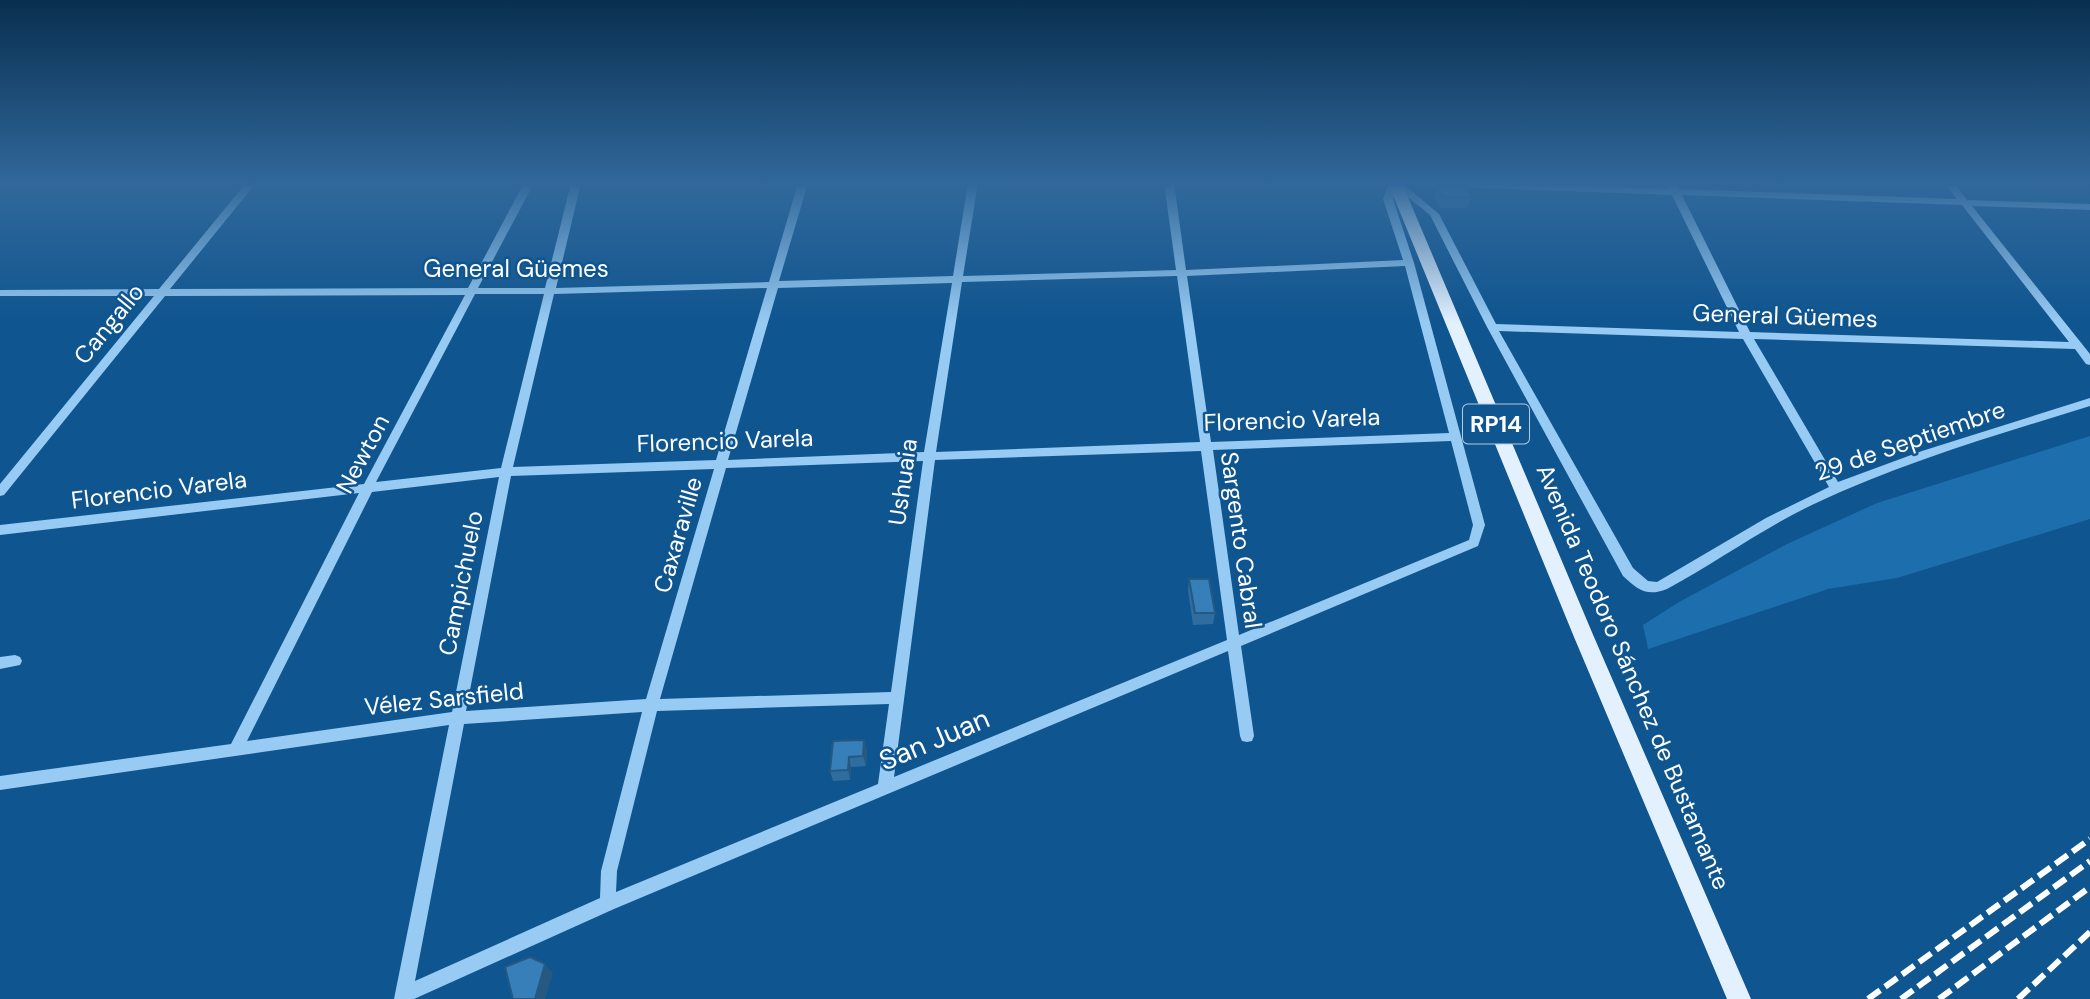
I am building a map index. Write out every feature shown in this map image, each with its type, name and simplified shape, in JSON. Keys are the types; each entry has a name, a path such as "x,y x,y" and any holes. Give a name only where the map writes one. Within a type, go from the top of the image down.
{"main road":[{"name":"Avenida Teodoro Sánchez de Bustamante","path":"1414,230 1739,999"}],"street":[{"name":"Cangallo","path":"0,492 213,230"},
{"name":"Newton","path":"237,747 368,487 505,230"},
{"name":"Campichuelo","path":"403,997 506,471 565,230"},
{"name":"Caxaraville","path":"608,903 609,871 652,705 790,230"},
{"name":"Ushuaia","path":"885,788 895,698 965,230"},
{"name":"Sargento Cabral","path":"1176,230 1247,736"},
{"path":"1398,230 1456,437"},
{"path":"1442,230 1492,327"},
{"path":"1694,230 1747,336 1835,487"},
{"path":"1986,230 2090,361"},
{"name":"General Güemes","path":"0,293 551,291 1182,273 1409,263"},
{"name":"General Güemes","path":"1492,327 2077,346"},
{"name":"29 de Septiembre","path":"1492,327 1628,572 1640,584 1658,588 1835,487 2090,402"},
{"name":"Florencio Varela","path":"0,530 506,471 1456,437"},
{"name":"San Juan","path":"403,997 608,903 1456,553 1474,543 1479,525 1456,437"},
{"name":"Vélez Sarsfield","path":"0,783 237,747 457,718 652,705 895,698"}],"shaded area":[{"path":"2090,436 2090,519 1897,578 1828,589 1648,649 1643,625 1679,602 1787,544 1877,503"}],"building":[{"path":"1189,579 1209,579 1215,613 1195,613"},
{"path":"864,740 863,756 849,757 848,770 830,771 833,741"},
{"path":"530,957 545,964 535,999 513,999 505,967"}],"railway":[{"path":"1868,999 2090,839"},
{"path":"1901,999 2090,861"},
{"path":"1939,999 2090,887"},
{"path":"2018,999 2090,932"}]}
